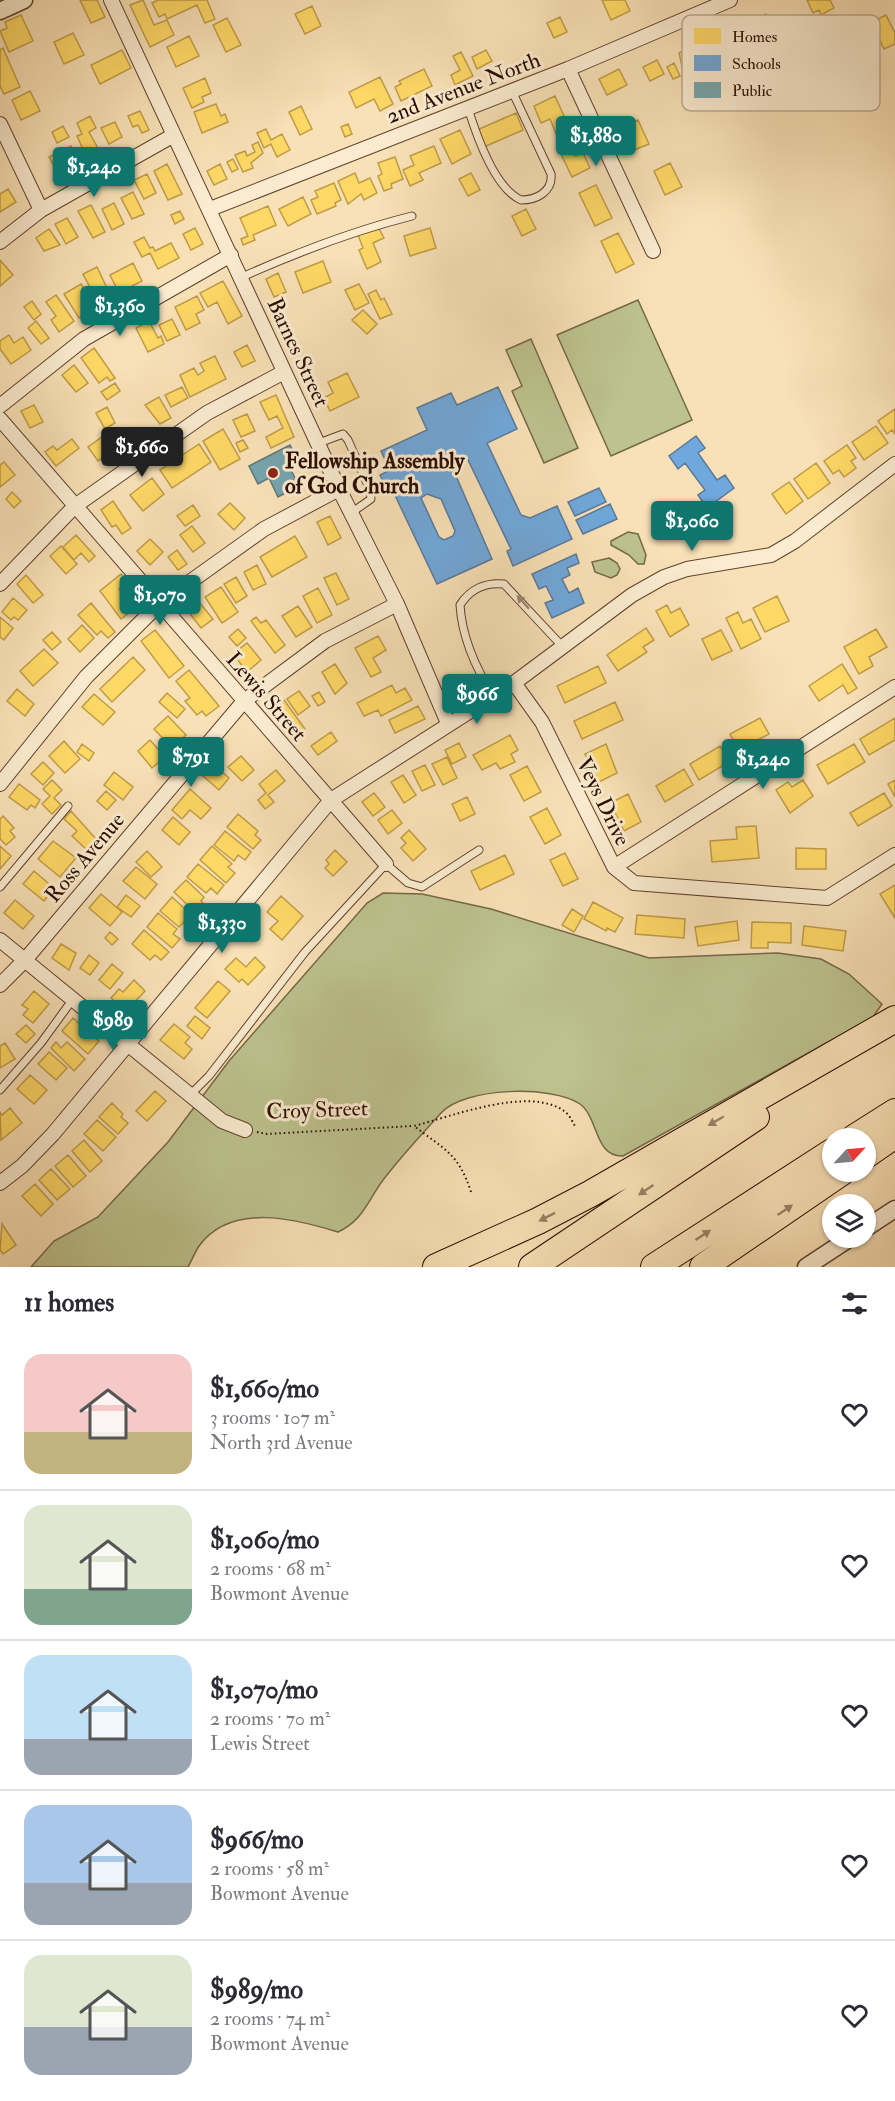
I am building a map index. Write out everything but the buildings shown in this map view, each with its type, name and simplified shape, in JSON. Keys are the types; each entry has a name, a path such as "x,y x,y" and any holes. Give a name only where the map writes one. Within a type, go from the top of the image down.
{"highway":[{"path":"436,1267 538,1221 590,1194 895,1019"},
{"path":"532,1267 895,1026"},
{"path":"870,1128 895,1112"},
{"path":"876,1148 895,1135"},
{"path":"654,1267 822,1158"},
{"path":"703,1267 827,1182"}],"street":[{"path":"0,11 24,0"},
{"name":"Barnes Street","path":"111,0 339,489 397,604 448,723"},
{"name":"2nd Avenue North","path":"695,15 730,0"},
{"name":"2nd Avenue North","path":"210,209 568,69 682,20"},
{"path":"568,69 653,251"},
{"path":"0,124 41,210"},
{"path":"0,242 41,210 174,135"},
{"path":"0,406 84,339 231,255"},
{"path":"0,584 75,506 207,413 284,372"},
{"name":"Lewis Street","path":"0,419 386,864"},
{"path":"0,1183 22,1166 53,1134 127,1042 331,801 448,723 514,683 632,595 664,577 687,569 771,555 795,541 895,464"},
{"path":"0,784 86,677 159,604 264,529 339,489"},
{"name":"Ross Avenue","path":"0,985 25,960 244,701 325,641 397,604"},
{"name":"Veys Drive","path":"514,683 542,722 614,867 634,883 827,898 895,855"},
{"path":"614,867 895,687"},
{"name":"Croy Street","path":"0,940 222,1121 245,1130"},
{"path":"876,1221 895,1209"},
{"path":"806,1267 835,1248"}],"lane":[{"path":"468,108 483,150 508,192 521,200 538,197 549,186 551,174 512,90"},
{"path":"242,278 307,248 368,227 412,216"},
{"path":"319,443 343,434 348,440 370,490 370,499 367,504 351,513"},
{"path":"492,698 476,669 467,637 460,605 466,595 492,582 504,584 517,595 562,646"},
{"path":"0,887 68,806"},
{"path":"190,1095 209,1076 305,952 386,864 408,883 422,886 479,850"},
{"path":"0,1090 41,1043 73,999"}],"path":[{"name":"Croy Street","path":"245,1130 267,1134 414,1126 522,1101 544,1102 566,1112 575,1126"},
{"path":"414,1126 449,1152 464,1170 471,1192"}],"green space":[{"path":"638,300 692,420 611,456 557,335"},
{"path":"531,339 578,448 544,463 512,391 522,386 506,350"},
{"path":"628,532 638,534 646,555 644,564 638,564 629,555 611,545 611,541"},
{"path":"609,558 617,563 620,569 617,575 611,578 595,572 592,562"},
{"path":"383,893 422,894 491,909 649,958 778,953 821,959 849,974 882,1004 873,1017 623,1156 614,1155 607,1150 586,1110 580,1104 567,1098 530,1092 488,1094 452,1104 441,1113 393,1167 355,1221 338,1232 284,1219 246,1219 228,1223 212,1232 199,1246 188,1267 31,1267 54,1241 98,1217 168,1142 229,1061 367,903"}],"place":[{"name":"Fellowship Assembly of God Church","path":"273,473"}]}
